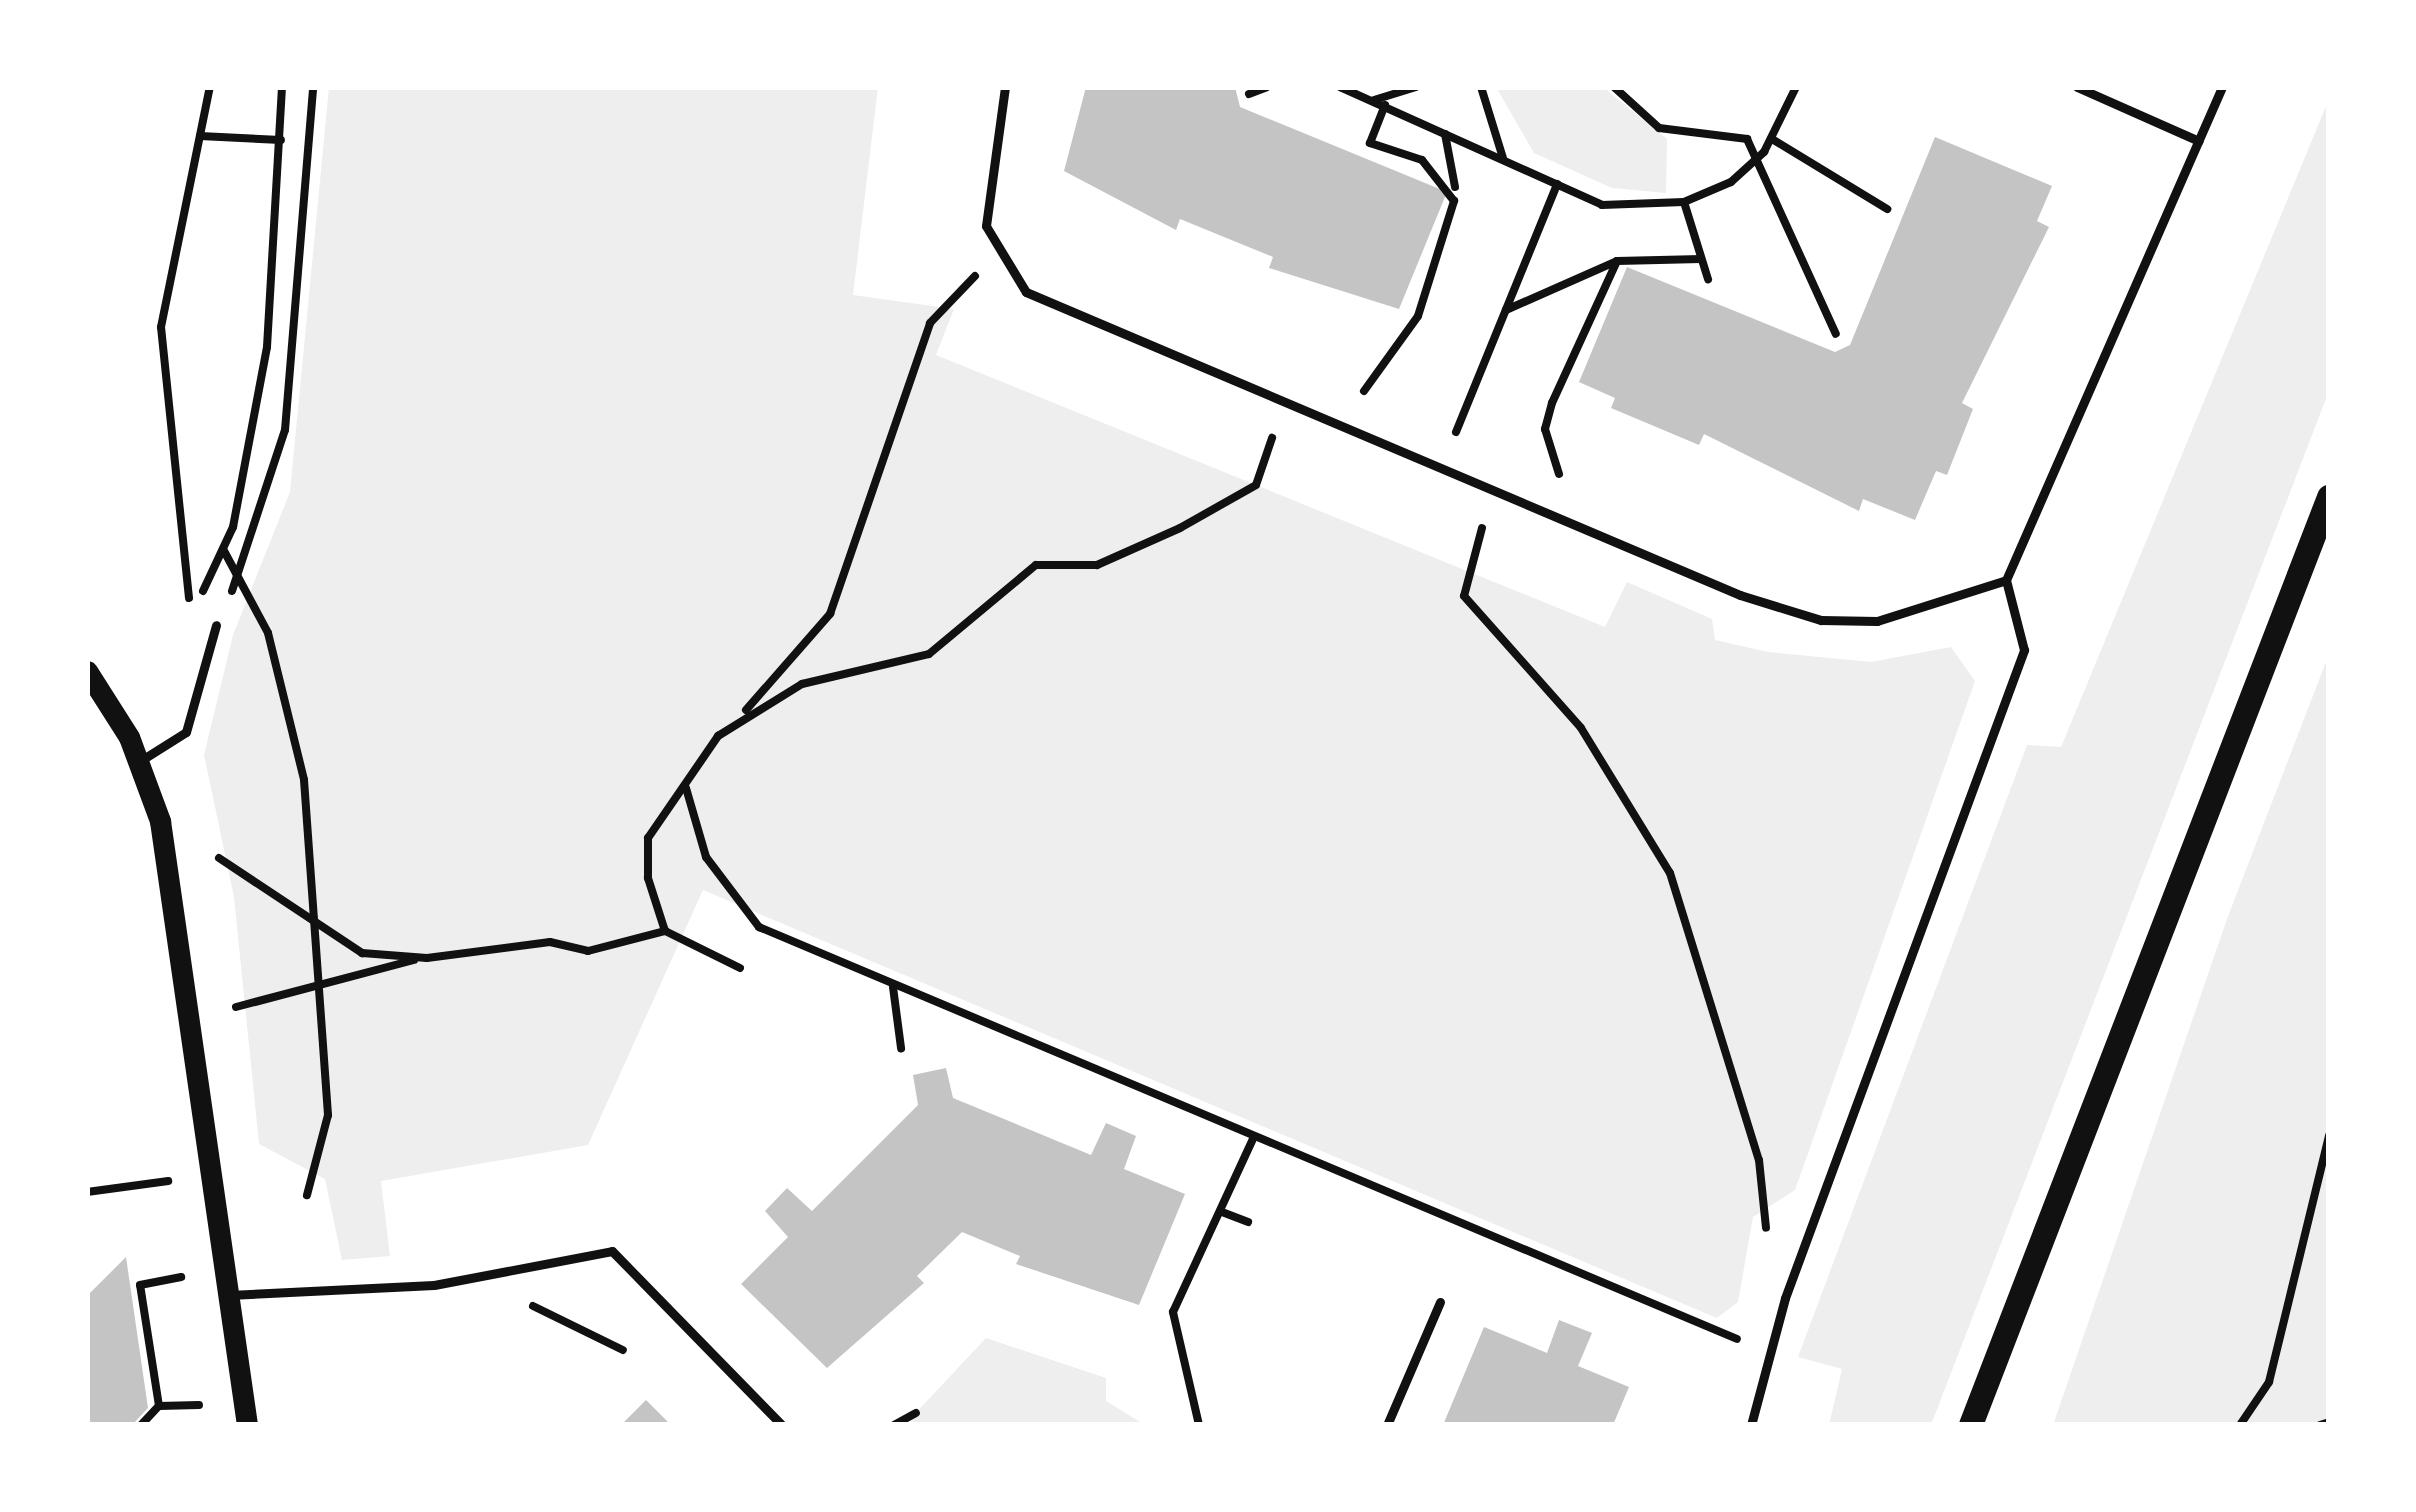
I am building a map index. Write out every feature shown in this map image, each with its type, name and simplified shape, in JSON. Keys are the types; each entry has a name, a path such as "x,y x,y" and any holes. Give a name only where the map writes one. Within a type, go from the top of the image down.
{"main road":[{"path":"1971,1425 2329,497"}],"street":[{"path":"87,671 140,761 195,1022 247,1425"}],"lane":[{"path":"1005,87 986,226 995,256 1026,292 1821,620 1877,621 2006,580"},
{"path":"2077,87 2199,141"},
{"path":"1751,1425 1785,1298 2024,650 2006,580 2222,87"},
{"path":"140,761 186,732 216,626"},
{"path":"229,1295 506,1271 612,1251 782,1425"},
{"path":"1387,1425 1440,1302"}],"path":[{"path":"210,87 160,327 191,618 223,549 267,347 282,87"},
{"path":"216,626 240,574 285,430 314,87"},
{"path":"1250,94 1267,87"},
{"path":"1340,87 1601,205 1684,202 1761,156 1796,87"},
{"path":"1373,100 1415,87"},
{"path":"1481,87 1504,159"},
{"path":"1614,87 1659,128 1726,132 1761,156 1836,334"},
{"path":"1385,104 1370,143 1422,160 1454,189"},
{"path":"1353,395 1371,388 1418,316 1454,189 1444,131"},
{"path":"200,136 280,140"},
{"path":"1772,139 1887,209"},
{"path":"1442,465 1558,184"},
{"path":"1684,202 1708,280"},
{"path":"664,931 648,838 741,716 830,614 930,323 995,256"},
{"path":"1505,310 1617,261 1701,259"},
{"path":"1548,511 1560,479 1545,429 1617,261"},
{"path":"741,716 802,684 929,654 1036,566 1097,565 1256,484 1285,400"},
{"path":"1560,479 1582,488"},
{"path":"1500,489 1460,580 1463,596 1581,728 1670,873 1759,1160 1785,1298"},
{"path":"223,549 268,633 304,781 322,936 328,1115 307,1195"},
{"path":"686,788 706,857 758,927 1770,1356"},
{"path":"219,858 322,936 362,953 427,958"},
{"path":"236,1006 427,958 550,941 588,951 664,931 740,968"},
{"path":"893,987 901,1048"},
{"path":"2240,1425 2269,1382 2329,1135"},
{"path":"1199,1425 1173,1312 1255,1137"},
{"path":"87,1192 169,1181"},
{"path":"1222,1212 1248,1222"},
{"path":"506,1271 517,1299 623,1350"},
{"path":"159,1406 140,1285 183,1277"},
{"path":"141,1425 159,1406 201,1405"},
{"path":"893,1425 916,1413"}],"shaded area":[{"path":"329,87 878,87 853,295 954,309 936,355 1605,627 1627,582 1712,619 1715,640 1768,652 1871,662 1951,647 1975,681 1795,1190 1753,1217 1738,1302 1717,1318 703,890 588,1145 381,1181 390,1256 342,1260 325,1179 259,1144 234,897 204,755 233,635 290,492"},
{"path":"1496,87 1603,87 1667,139 1666,193 1612,188 1534,153"},
{"path":"2329,99 2329,391 1931,1425 1829,1425 1842,1369 1798,1357 2027,745 2061,747"},
{"path":"2329,654 2329,1425 2053,1425 2227,919"},
{"path":"986,1338 1106,1378 1106,1401 1145,1425 917,1425 910,1419"}],"building":[{"path":"1086,87 1235,87 1240,107 1447,192 1399,309 1269,268 1273,257 1180,219 1176,230 1064,171"},
{"path":"1935,137 2052,186 2037,221 2049,227 1962,403 1973,409 1947,475 1936,471 1915,520 1863,499 1859,511 1704,434 1699,445 1611,408 1615,398 1579,382 1627,267 1835,352 1850,345"},
{"path":"946,1068 953,1098 1091,1155 1106,1123 1136,1136 1124,1169 1185,1194 1139,1305 1016,1264 1020,1256 962,1232 917,1276 924,1283 827,1368 741,1284 788,1237 765,1211 787,1188 812,1211 918,1105 913,1075"},
{"path":"126,1257 148,1408 132,1425 87,1425 87,1296"},
{"path":"1559,1320 1592,1333 1578,1366 1629,1387 1613,1425 1443,1425 1484,1327 1547,1353"},
{"path":"646,1400 671,1425 621,1425"}]}
